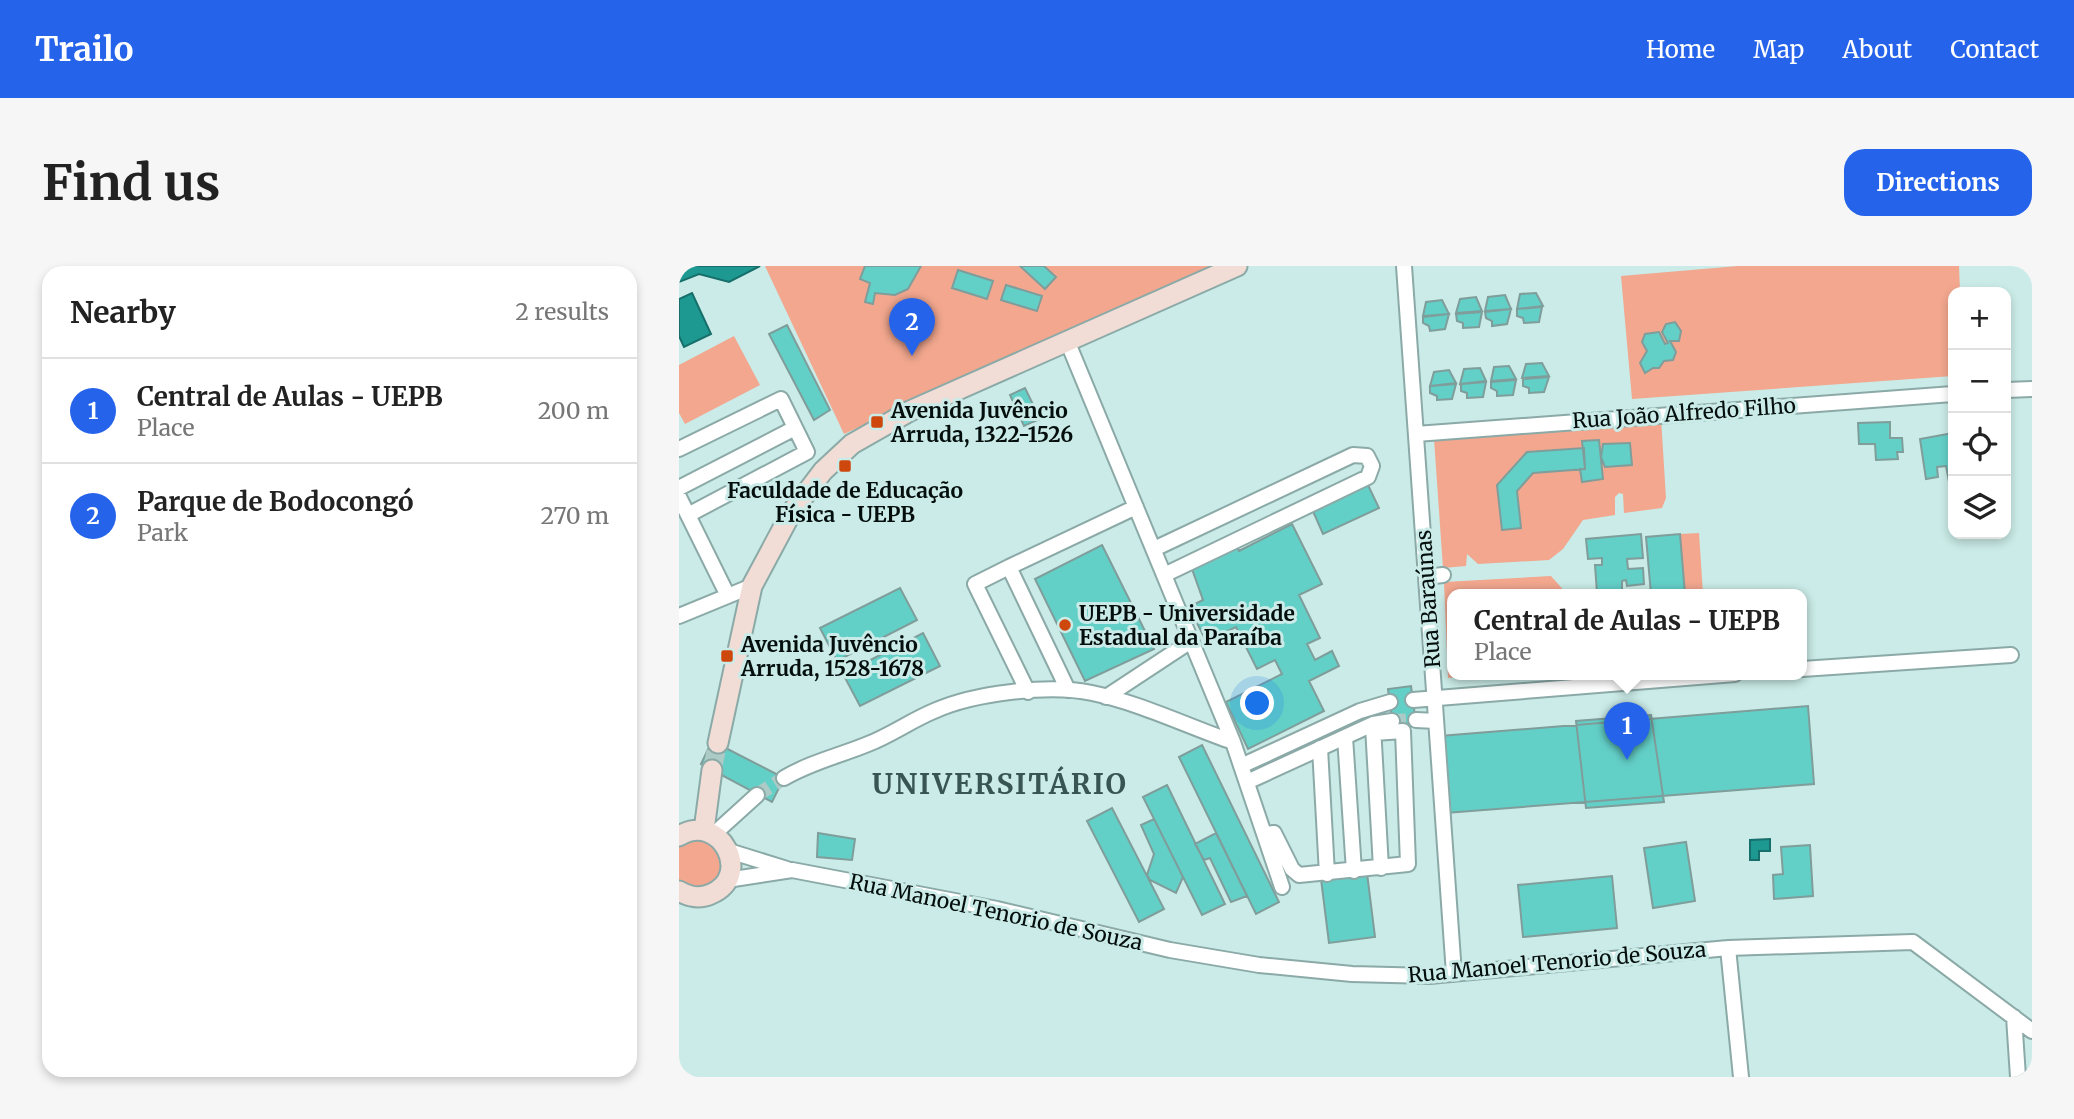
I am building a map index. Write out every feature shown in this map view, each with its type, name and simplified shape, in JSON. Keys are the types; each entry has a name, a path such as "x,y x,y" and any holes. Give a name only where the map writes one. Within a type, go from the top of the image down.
{"street":[{"path":"718,743 752,586 803,494 852,444 910,411 1237,266"},
{"name":"Rua Baraúnas","path":"1404,266 1454,974"},
{"path":"1068,343 1233,742 1282,887"},
{"path":"2011,390 2032,389"},
{"name":"Rua João Alfredo Filho","path":"1416,434 1948,394"},
{"path":"679,449 781,399 807,452 688,515"},
{"path":"679,488 795,428"},
{"path":"1154,549 1353,455 1362,454 1369,460 1372,470 1368,477 1164,575"},
{"path":"679,497 729,596"},
{"path":"1028,692 975,584 1136,507"},
{"path":"1009,567 1068,690"},
{"path":"1426,576 1443,576"},
{"path":"679,616 752,586"},
{"path":"1106,696 1191,641"},
{"path":"1807,669 2011,655"},
{"path":"1413,700 1657,680"},
{"path":"784,778 814,761 867,745 935,710 972,700 1028,692 1068,690 1106,696 1233,742"},
{"path":"1241,766 1360,711 1388,703 1390,721 1345,737 1247,782"},
{"path":"1416,720 1436,721"},
{"path":"1373,729 1381,868"},
{"path":"1264,834 1274,833 1292,869 1299,875 1381,868 1409,862 1403,731 1373,729"},
{"path":"1345,737 1354,871"},
{"path":"1320,748 1327,874"},
{"path":"709,832 712,770"},
{"path":"709,832 757,795"},
{"path":"679,836 693,830 709,832 729,851 792,870"},
{"path":"679,891 692,897 703,897 721,888 731,870 729,851"},
{"name":"Rua Manoel Tenorio de Souza","path":"727,880 792,870 870,883 1170,950 1259,965 1352,974 1454,974 1728,947 1913,942 2032,1031"},
{"path":"1728,947 1741,1077"},
{"path":"2014,1017 2018,1077"}],"shaded area":[{"path":"765,266 1213,266 844,434"},
{"path":"1738,266 1959,266 1960,287 1948,287 1948,376 1632,399 1621,276"},
{"path":"734,336 760,385 685,424 679,413 679,365"},
{"path":"1661,418 1666,498 1662,508 1624,513 1623,494 1619,493 1615,497 1615,515 1583,520 1563,549 1549,560 1478,564 1467,554 1466,566 1443,568 1434,439"},
{"path":"1699,533 1703,589 1685,589 1680,534"},
{"path":"1551,576 1563,589 1447,589 1447,654 1444,582"},
{"path":"699,834 723,850 722,877 700,891 679,884 679,841"}],"water":[{"path":"679,266 760,266 729,282 699,274 679,282"},
{"path":"692,293 711,334 684,347 679,336 679,299"},
{"path":"1770,839 1770,851 1759,851 1759,860 1750,860 1750,840"}],"building":[{"path":"865,266 921,266 908,289 895,295 875,293 873,304 865,302 870,283 860,279"},
{"path":"1020,266 1044,266 1056,277 1045,289"},
{"path":"958,270 993,281 987,299 952,288"},
{"path":"1006,285 1042,296 1037,311 1001,300"},
{"path":"1536,293 1543,306 1517,309 1520,294"},
{"path":"1505,295 1511,309 1485,311 1488,297"},
{"path":"1476,297 1482,311 1456,313 1460,299"},
{"path":"1442,300 1449,314 1423,316 1426,302"},
{"path":"1542,307 1539,322 1524,323 1523,318 1517,316 1517,309"},
{"path":"1511,309 1507,324 1492,326 1492,321 1486,318 1485,312"},
{"path":"1482,312 1479,327 1463,328 1463,323 1457,321 1456,314"},
{"path":"1449,314 1445,329 1430,331 1429,326 1423,323 1423,317"},
{"path":"1675,322 1681,331 1679,341 1670,341 1676,352 1673,360 1664,361 1659,368 1645,373 1640,363 1647,351 1642,342 1645,334 1659,332 1665,344 1668,343 1662,332 1666,324"},
{"path":"787,325 830,410 814,420 769,334"},
{"path":"1542,363 1549,376 1522,378 1526,364"},
{"path":"1509,366 1516,379 1491,381 1494,367"},
{"path":"1480,368 1486,381 1460,384 1464,369"},
{"path":"1449,370 1456,383 1430,386 1434,372"},
{"path":"1549,377 1544,392 1529,393 1529,388 1523,386 1523,379"},
{"path":"1516,380 1513,395 1497,396 1497,391 1491,388 1491,382"},
{"path":"1486,382 1483,397 1467,398 1467,393 1461,391 1461,384"},
{"path":"1456,384 1452,399 1437,400 1437,396 1430,393 1430,386"},
{"path":"1025,388 1040,419 1024,426 1010,395"},
{"path":"1890,422 1890,438 1902,438 1903,452 1897,452 1898,459 1876,460 1875,444 1859,444 1858,423"},
{"path":"1948,434 1948,477 1946,466 1937,467 1938,477 1926,479 1920,439"},
{"path":"1599,440 1603,479 1582,482 1580,469 1585,469 1582,441"},
{"path":"1630,443 1632,465 1605,467 1601,457 1603,444"},
{"path":"1584,448 1585,469 1533,473 1517,491 1521,528 1502,530 1497,485 1527,452"},
{"path":"1367,483 1379,508 1323,534 1312,509"},
{"path":"1292,524 1322,584 1299,595 1320,638 1307,644 1315,660 1332,651 1339,666 1309,681 1324,711 1248,749 1226,702 1282,674 1275,660 1257,669 1236,627 1206,641 1189,607 1203,600 1192,569 1237,546 1239,551"},
{"path":"1641,534 1643,558 1627,559 1628,569 1643,568 1644,584 1627,586 1626,580 1622,581 1622,589 1597,589 1595,565 1602,565 1602,558 1588,559 1586,539"},
{"path":"1680,534 1685,589 1651,589 1646,537"},
{"path":"1102,545 1154,649 1085,681 1035,579"},
{"path":"900,588 917,620 837,661 820,628"},
{"path":"923,633 940,666 860,706 843,674"},
{"path":"1411,686 1416,724 1393,727 1388,689"},
{"path":"1808,706 1814,784 1446,813 1440,736"},
{"path":"1651,715 1664,802 1586,808 1576,721"},
{"path":"712,741 784,778 772,802 701,764"},
{"path":"1202,745 1279,902 1256,914 1179,757"},
{"path":"1167,785 1225,904 1202,915 1143,797"},
{"path":"1112,808 1164,909 1139,922 1087,821"},
{"path":"1154,819 1183,877 1176,893 1150,880 1147,875 1154,854 1141,825"},
{"path":"818,833 855,839 852,860 817,857"},
{"path":"1216,833 1247,896 1231,902 1210,858 1204,860 1195,844"},
{"path":"1686,842 1695,901 1653,908 1644,848"},
{"path":"1810,845 1813,896 1774,899 1773,875 1783,874 1781,847"},
{"path":"1367,873 1375,937 1329,943 1321,879"},
{"path":"1612,876 1617,928 1523,937 1518,885"}],"tunnel":[{"path":"1392,721 1416,720"},
{"path":"712,770 718,743"},
{"path":"757,795 784,778"}],"place":[{"name":"Parque de Bodocongó","path":"912,356"},
{"name":"Avenida Juvêncio Arruda, 1322-1526","path":"877,422"},
{"name":"Faculdade de Educação Física - UEPB","path":"845,466"},
{"name":"UEPB - Universidade Estadual da Paraíba","path":"1065,625"},
{"name":"Avenida Juvêncio Arruda, 1528-1678","path":"727,656"},
{"name":"Central de Aulas - UEPB","path":"1627,760"}],"district":[{"name":"UNIVERSITÁRIO","path":"1000,784"}]}
